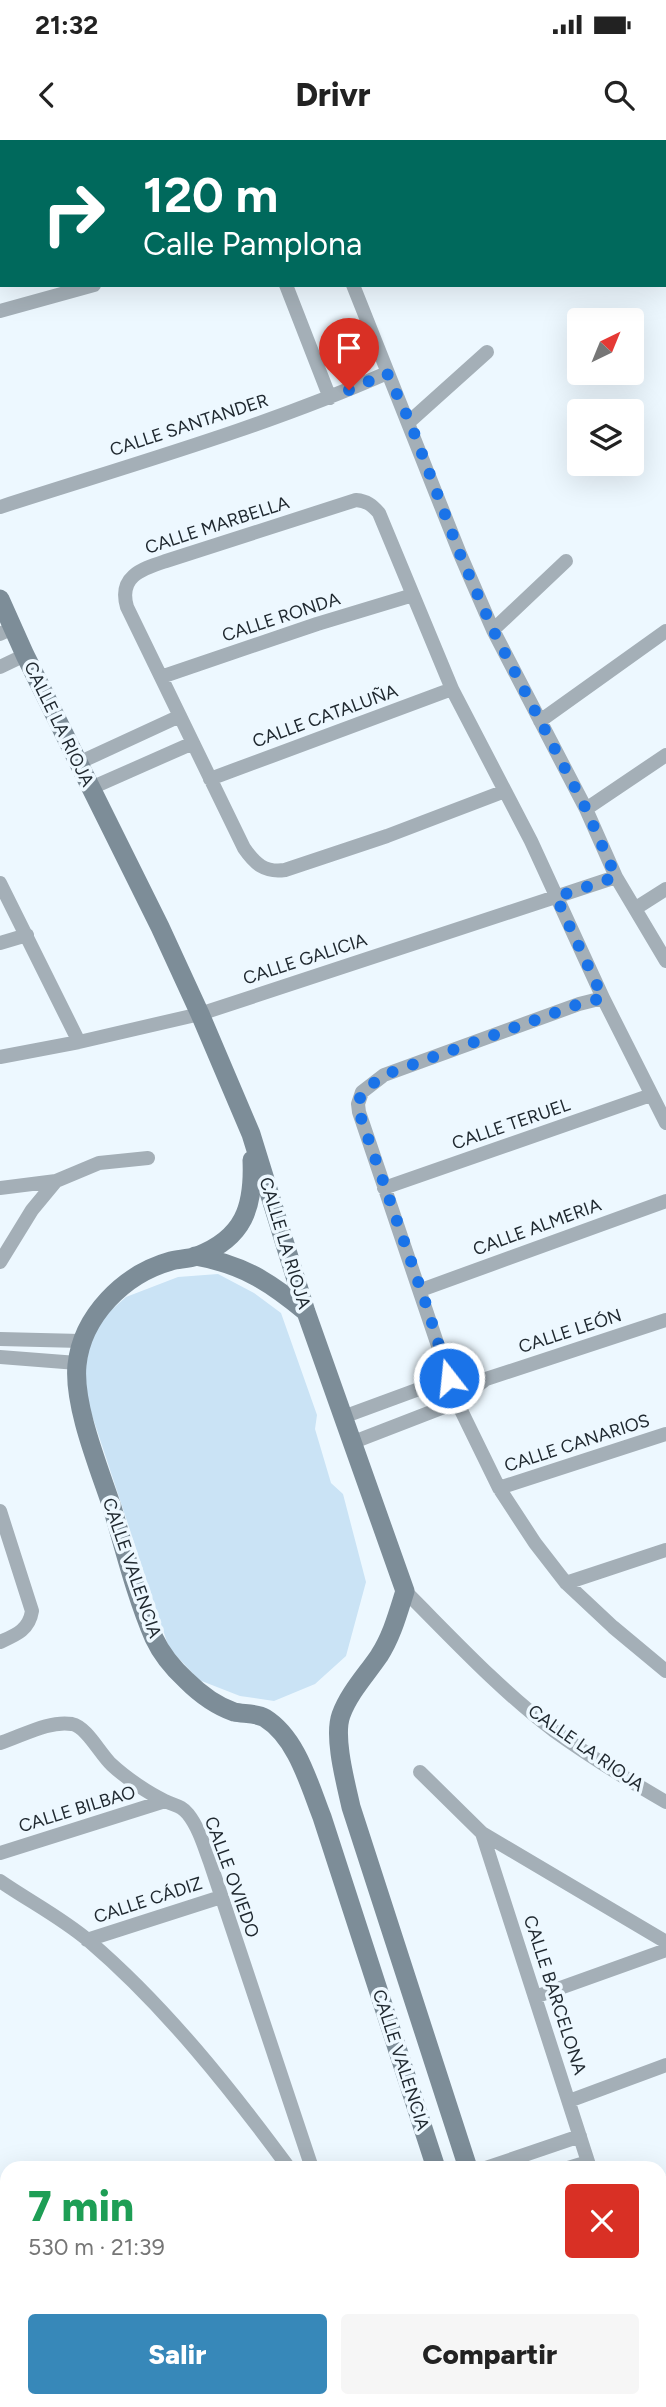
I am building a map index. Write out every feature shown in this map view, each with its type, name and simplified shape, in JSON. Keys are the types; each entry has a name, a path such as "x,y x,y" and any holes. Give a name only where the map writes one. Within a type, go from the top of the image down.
{"street":[{"path":"0,311 87,287"},
{"path":"287,287 330,398"},
{"path":"354,287 493,630 586,809 616,877 666,961"},
{"path":"410,422 487,352"},
{"name":"CALLE SANTANDER","path":"0,507 330,398 387,373"},
{"name":"CALLE MARBELLA","path":"505,792 275,872 265,870 244,848 127,607 123,593 127,583 144,568 356,500 365,501 379,513 452,689 505,792 666,1123"},
{"path":"493,630 566,561"},
{"name":"CALLE RONDA","path":"161,677 317,624 413,595"},
{"name":"CALLE LA RIOJA","path":"0,599 6,631 25,655 91,788 200,1014 251,1135 306,1312 405,1591 492,1678 552,1729 666,1802"},
{"path":"540,721 666,631"},
{"path":"0,667 25,655"},
{"name":"CALLE CATALUÑA","path":"210,779 452,689"},
{"path":"78,763 180,716"},
{"path":"91,788 193,743"},
{"path":"586,809 666,755"},
{"name":"CALLE GALICIA","path":"0,1057 200,1014 616,877"},
{"path":"0,883 79,1042"},
{"path":"636,908 666,888"},
{"path":"0,943 27,935"},
{"path":"603,998 579,1004 384,1075 362,1092 358,1104 457,1402 499,1488 566,1583 663,1666"},
{"name":"CALLE TERUEL","path":"384,1188 651,1096"},
{"name":"CALLE VALENCIA","path":"251,1135 252,1192 246,1216 240,1226 223,1242 195,1256 169,1261 126,1284 89,1322 81,1341 76,1383 155,1641 172,1665 210,1700 233,1711 263,1716 281,1732 301,1765 322,1817 434,2161"},
{"path":"0,1188 56,1181 99,1163 148,1158"},
{"path":"0,1262 32,1210 56,1181"},
{"name":"CALLE ALMERIA","path":"421,1290 666,1201"},
{"path":"195,1256 235,1265 252,1273 275,1287 306,1312"},
{"name":"CALLE LEÓN","path":"343,1418 449,1378 486,1379 666,1320"},
{"path":"0,1339 81,1341"},
{"path":"0,1357 77,1363"},
{"name":"CALLE LEÓN","path":"351,1443 457,1402 486,1379"},
{"name":"CALLE CANARIOS","path":"499,1488 666,1434"},
{"path":"0,1511 3,1531 26,1588 32,1611 31,1621 19,1634 0,1642"},
{"path":"566,1583 666,1550"},
{"name":"CALLE VALENCIA","path":"405,1591 395,1625 380,1655 361,1679 340,1717 340,1754 351,1807 466,2161"},
{"name":"CALLE OVIEDO","path":"0,1744 63,1723 83,1728 90,1741 112,1765 165,1801 181,1806 189,1815 201,1837 310,2161"},
{"name":"CALLE BARCELONA","path":"421,1772 482,1833 666,1942"},
{"name":"CALLE BILBAO","path":"0,1853 165,1801"},
{"path":"322,1817 351,1807"},
{"name":"CALLE BARCELONA","path":"482,1833 588,2161"},
{"path":"0,1881 87,1940 178,2030 220,2078 284,2161"},
{"name":"CALLE CÁDIZ","path":"87,1940 220,1897"},
{"path":"535,1997 666,1950"},
{"path":"569,2101 666,2066"},
{"path":"507,2161 580,2136"}],"shaded area":[{"path":"218,1274 254,1293 281,1313 317,1415 315,1429 331,1483 343,1494 366,1582 346,1656 315,1684 274,1701 240,1696 199,1680 169,1648 80,1379 90,1329 126,1297 178,1277"}],"route":[{"path":"349,390 387,373 410,422 460,554 493,630 586,809 616,877 556,897 603,998 579,1004 384,1075 362,1092 358,1104 365,1133 435,1330 449,1378"}]}
